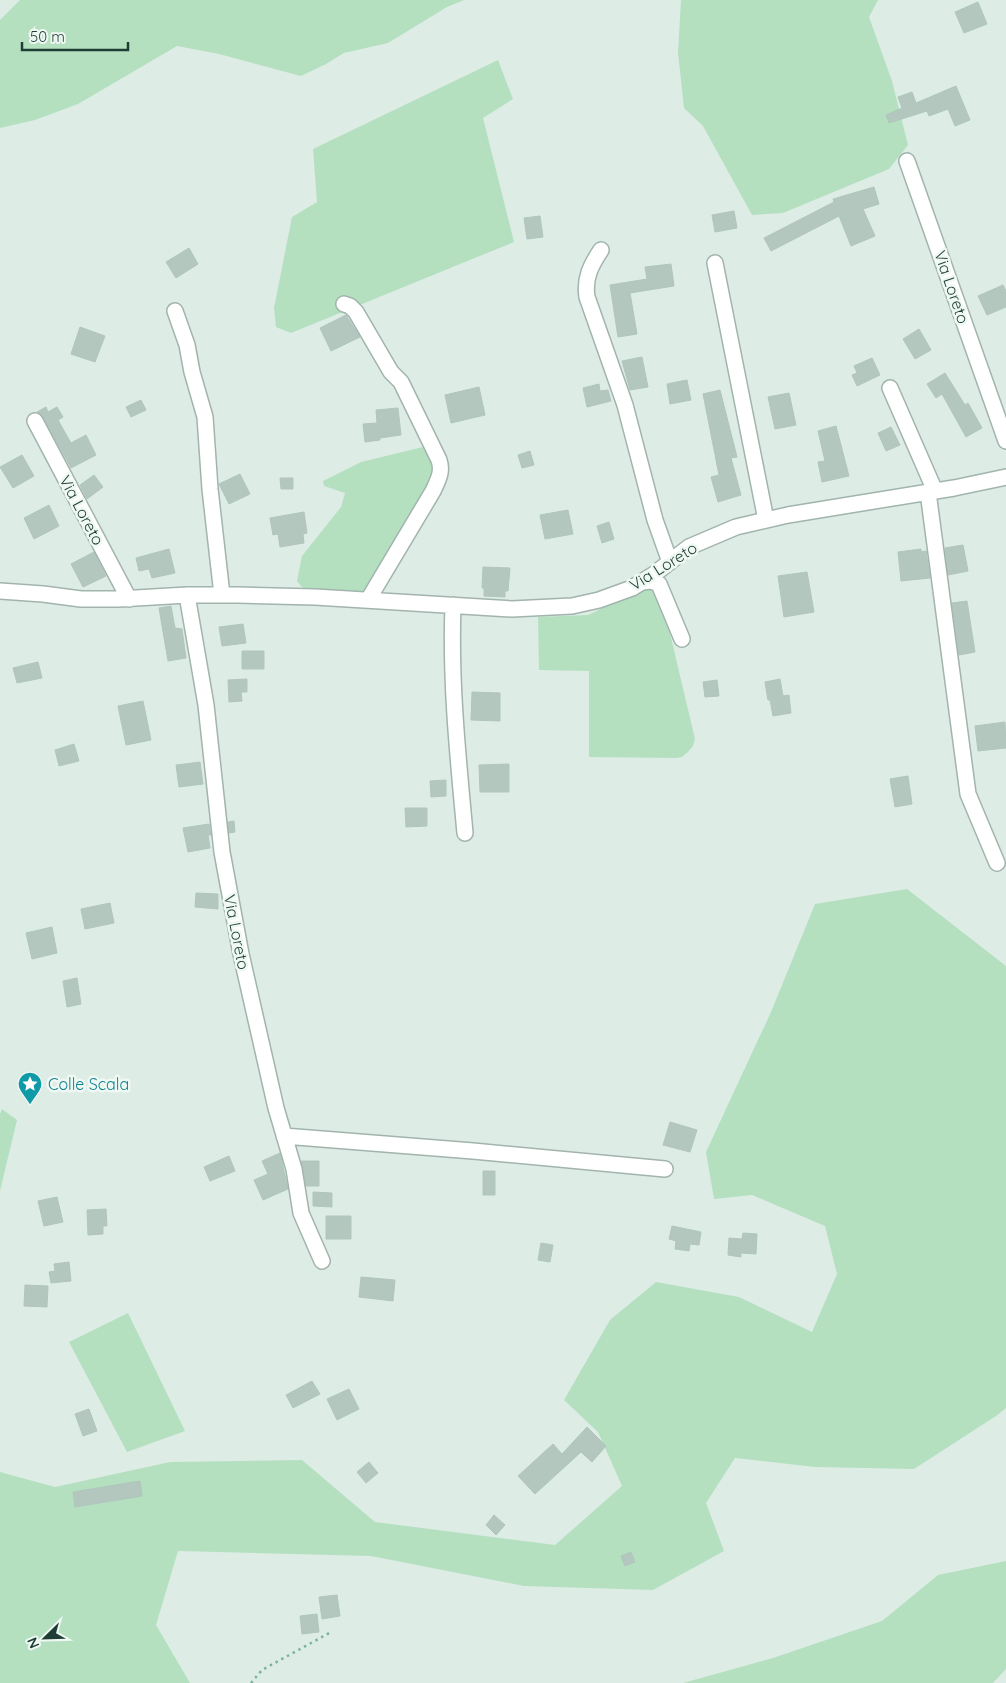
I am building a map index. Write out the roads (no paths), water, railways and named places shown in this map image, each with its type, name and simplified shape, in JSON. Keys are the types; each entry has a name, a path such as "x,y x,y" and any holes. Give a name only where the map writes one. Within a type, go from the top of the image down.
{"street":[{"name":"Via Loreto","path":"907,161 1006,441"},
{"path":"601,250 592,263 587,275 587,297 625,405 655,520 670,562"},
{"path":"715,263 766,520"},
{"path":"344,304 350,306 356,312 391,372 400,382 441,467 441,474 433,491 368,600"},
{"path":"175,311 187,345 192,372 205,417 222,595"},
{"path":"890,388 932,492 968,794 996,864"},
{"name":"Via Loreto","path":"35,421 129,599"},
{"name":"Via Loreto","path":"0,591 80,599 222,595 368,600 512,608 572,606 608,597 642,582 689,547 724,531 797,513 932,492 1006,477"},
{"path":"642,582 651,581 659,584 682,639"},
{"name":"Via Loreto","path":"187,595 206,705 217,816 249,994 295,1176 301,1213 322,1261"},
{"path":"453,605 454,712 465,833"},
{"path":"284,1136 666,1169"}],"place":[{"name":"Colle Scala","path":"30,1105"}]}
